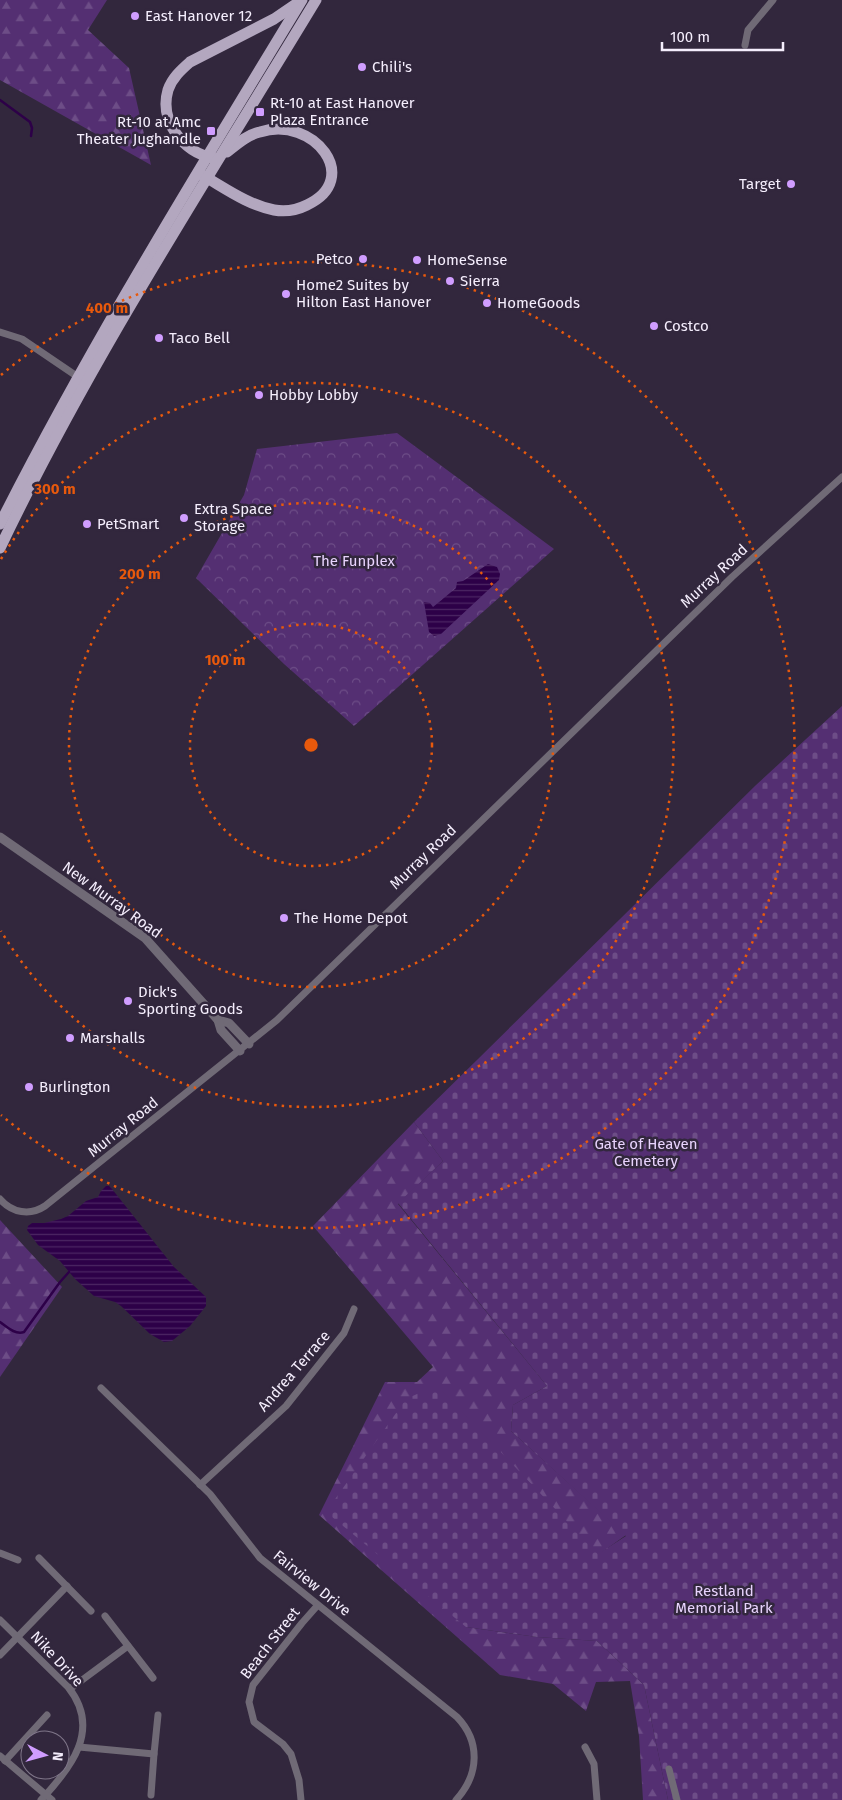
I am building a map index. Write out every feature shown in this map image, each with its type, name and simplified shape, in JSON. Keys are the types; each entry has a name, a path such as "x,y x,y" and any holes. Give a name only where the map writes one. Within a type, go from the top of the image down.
{"main road":[{"path":"302,0 274,19 190,62 179,71 168,90 166,109 171,127 184,143 207,156 216,158 222,156 316,0"},
{"path":"0,548 83,389 203,176 207,156 302,0"},
{"path":"0,524 78,377 203,176 222,156 240,142 260,132 276,129 292,131 312,138 320,144 329,158 331,176 325,192 312,203 302,208 281,211 251,203 203,176"},
{"path":"0,510 18,489"}],"street":[{"path":"745,45 748,30 773,0"},
{"path":"0,332 22,339 78,377"},
{"name":"Murray Road","path":"0,1199 9,1207 24,1212 35,1211 45,1206 277,1020 727,582 842,477"},
{"name":"New Murray Road","path":"0,837 145,938 218,1020 221,1030 240,1051"},
{"name":"New Murray Road","path":"218,1020 229,1023 249,1044"},
{"name":"Andrea Terrace","path":"200,1485 286,1406 344,1333 354,1309"},
{"name":"Fairview Drive","path":"100,1388 221,1507 260,1558 464,1724 473,1744 473,1769 469,1784 456,1800"},
{"path":"0,1553 18,1560"},
{"path":"39,1558 91,1610"},
{"path":"0,1655 67,1586"},
{"name":"Beach Street","path":"301,1800 299,1780 291,1754 283,1744 254,1722 249,1702 253,1685 302,1622 317,1606"},
{"path":"105,1616 153,1678"},
{"name":"Nike Drive","path":"0,1620 70,1690 80,1713 82,1732 79,1747 68,1768 46,1798"},
{"path":"70,1690 128,1646"},
{"path":"46,1798 3,1759 47,1715"},
{"path":"151,1795 158,1715"},
{"path":"79,1747 154,1754"},
{"path":"585,1747 594,1764 596,1800"},
{"path":"669,1769 677,1800"}],"green space":[{"path":"0,0 107,0 88,30 129,68 151,165 0,80"},
{"name":"The Funplex","path":"397,433 554,549 354,726 284,664 196,578 244,495 257,449"},
{"path":"842,706 842,1800 668,1800 644,1685 597,1641 537,1637 466,1627 326,1512 406,1399 437,1385 598,1554 626,1536 511,1431 513,1405 547,1386 398,1203 443,1161 414,1122 756,785"},
{"path":"414,1122 443,1161 398,1204 547,1386 513,1405 511,1431 626,1535 598,1555 437,1386 466,1627 537,1637 597,1641 644,1685 668,1800 643,1800 639,1736 630,1681 596,1682 586,1711 553,1684 500,1675 319,1515 385,1382 417,1382 433,1367 313,1226"},
{"path":"0,1220 62,1287 0,1377"}],"shaded area":[{"path":"488,564 497,567 500,574 499,580 441,634 434,636 429,632 424,602 430,603 433,607 456,588 457,582 463,581"},
{"path":"106,1186 112,1189 174,1267 206,1297 206,1306 190,1326 172,1341 164,1342 150,1334 115,1302 94,1296 75,1279 60,1261 38,1245 27,1230 28,1226 32,1223 44,1223 68,1216 86,1201 98,1197"}],"waterway":[{"path":"0,100 30,122 32,128 31,136"},
{"path":"0,1322 14,1331 24,1332 69,1272"}],"place":[{"name":"East Hanover 12","path":"135,16"},
{"name":"Chili's","path":"362,67"},
{"name":"Rt-10 at East Hanover Plaza Entrance","path":"260,112"},
{"name":"Rt-10 at Amc Theater Jughandle","path":"211,131"},
{"name":"Target","path":"791,184"},
{"name":"Petco","path":"363,259"},
{"name":"HomeSense","path":"417,260"},
{"name":"Sierra","path":"450,281"},
{"name":"Home2 Suites by Hilton East Hanover","path":"286,294"},
{"name":"HomeGoods","path":"487,303"},
{"name":"Costco","path":"654,326"},
{"name":"Taco Bell","path":"159,338"},
{"name":"Hobby Lobby","path":"259,395"},
{"name":"Extra Space Storage","path":"184,518"},
{"name":"PetSmart","path":"87,524"},
{"name":"The Home Depot","path":"284,918"},
{"name":"Dick's Sporting Goods","path":"128,1001"},
{"name":"Marshalls","path":"70,1038"},
{"name":"Burlington","path":"29,1087"}],"park label":[{"name":"Gate of Heaven Cemetery","path":"646,1152"},
{"name":"Restland Memorial Park","path":"724,1600"}]}
